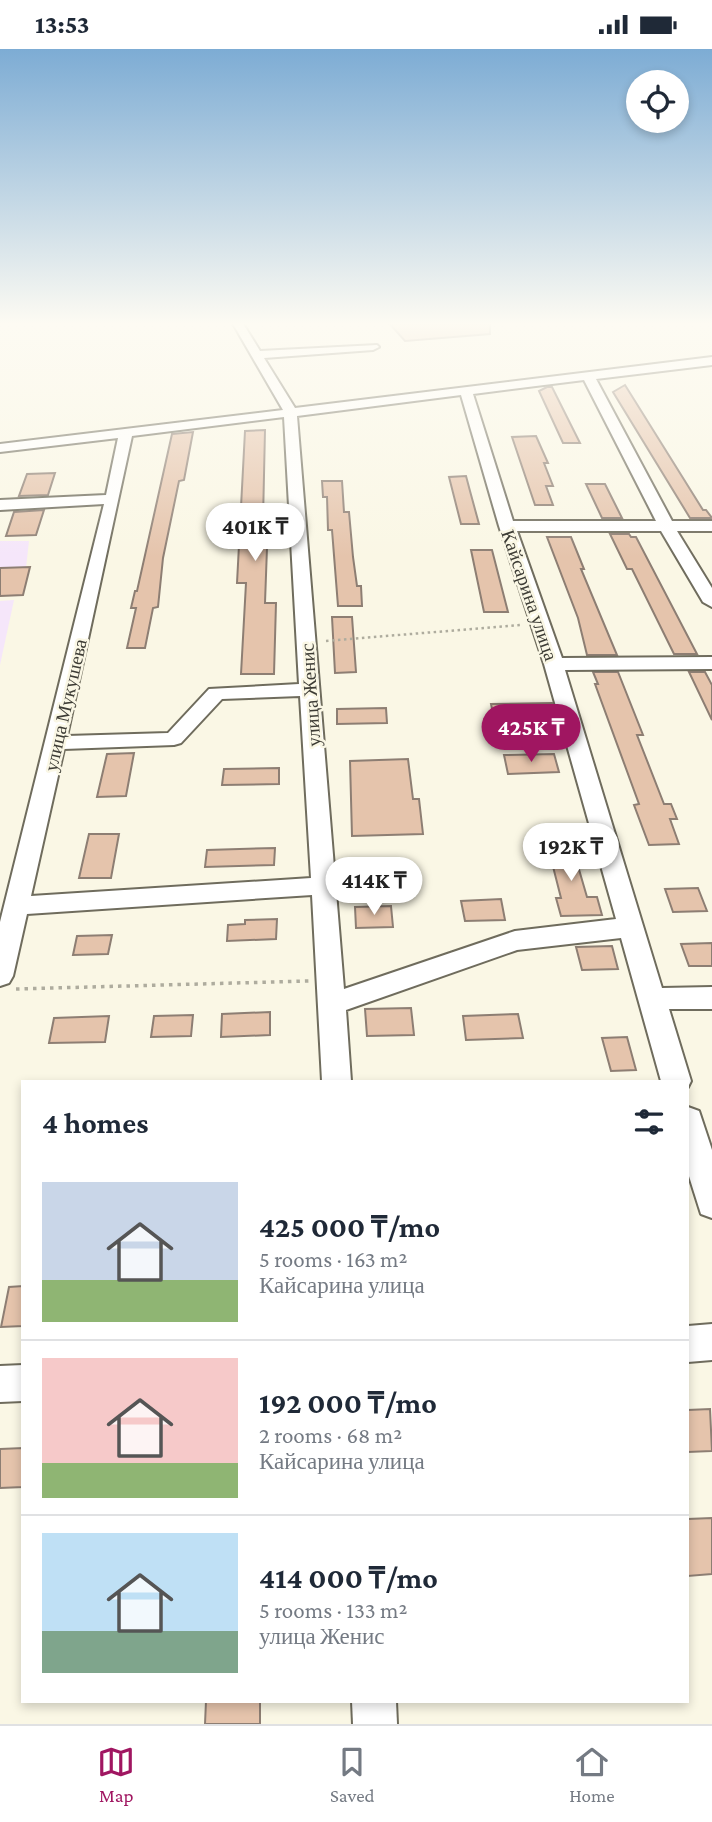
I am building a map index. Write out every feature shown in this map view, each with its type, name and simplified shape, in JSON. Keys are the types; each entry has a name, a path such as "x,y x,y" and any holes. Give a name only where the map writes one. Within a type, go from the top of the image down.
{"street":[{"name":"улица Женис","path":"283,400 290,411 337,1080"},
{"path":"0,448 381,400"},
{"name":"Кайсарина улица","path":"469,400 507,526 554,664 676,1080"},
{"path":"601,400 667,527 712,602"},
{"name":"улица Мукушева","path":"7,983 18,906 113,499 126,432"},
{"path":"0,505 113,499"},
{"path":"507,526 712,526"},
{"path":"554,664 712,663"},
{"path":"56,743 174,739 216,694 310,690"},
{"path":"18,906 323,886"},
{"path":"330,992 515,941 631,927"},
{"path":"652,999 712,997"},
{"path":"689,1123 712,1203"},
{"path":"689,1344 712,1342"},
{"path":"0,1384 21,1383"},
{"path":"374,1703 375,1724"}],"path":[{"path":"306,643 540,624"},
{"path":"7,983 330,992"}],"shaded area":[{"path":"0,541 29,541 23,595 0,596"},
{"path":"14,600 0,665 0,601"}],"building":[{"path":"543,400 559,400 580,443 563,443"},
{"path":"618,400 634,400 703,510 712,518 690,518"},
{"path":"265,430 263,520 268,520 265,603 276,603 274,674 241,674 246,583 237,583 245,431"},
{"path":"193,432 184,480 179,481 163,558 158,607 153,608 145,648 127,648 136,608 131,608 172,434"},
{"path":"536,436 548,463 544,463 553,486 546,486 553,505 535,505 512,437"},
{"path":"55,473 48,495 19,496 27,474"},
{"path":"466,476 479,524 461,524 449,477"},
{"path":"322,481 342,481 344,512 349,512 357,586 361,586 362,606 338,606 332,530 328,530 327,497 323,497"},
{"path":"586,484 605,484 622,518 602,518"},
{"path":"44,510 36,535 6,536 14,512"},
{"path":"610,534 629,534 636,537 697,654 674,654 632,569 627,569"},
{"path":"547,537 571,537 584,569 581,569 617,655 587,655 578,618"},
{"path":"471,550 492,550 508,612 484,612"},
{"path":"30,567 23,595 0,596 0,568"},
{"path":"332,617 352,617 356,672 335,673"},
{"path":"593,672 618,672 643,735 637,735 664,804 671,804 677,819 670,819 679,844 649,845 634,805 639,804"},
{"path":"689,672 705,672 712,685 712,720"},
{"path":"552,703 556,717 494,719 491,704"},
{"path":"386,708 387,723 337,724 337,709"},
{"path":"134,753 126,796 97,797 107,754"},
{"path":"554,754 559,772 508,774 504,755"},
{"path":"408,759 413,799 419,799 423,834 352,836 350,761"},
{"path":"279,768 279,784 222,785 224,769"},
{"path":"89,834 119,834 111,878 79,878"},
{"path":"571,842 587,897 597,897 602,915 561,916 556,898 561,898 547,843"},
{"path":"275,848 274,865 205,867 207,850"},
{"path":"698,888 707,911 673,912 665,889"},
{"path":"501,899 505,920 465,921 461,901"},
{"path":"391,906 393,927 356,928 355,907"},
{"path":"277,919 276,939 227,941 228,925 245,924 245,920"},
{"path":"112,935 108,954 73,955 77,936"},
{"path":"712,943 712,966 689,966 681,944"},
{"path":"612,946 618,969 582,970 576,947"},
{"path":"411,1008 414,1035 367,1036 365,1009"},
{"path":"270,1012 270,1035 221,1037 222,1014"},
{"path":"518,1014 523,1038 466,1040 463,1016"},
{"path":"193,1015 191,1036 151,1037 154,1016"},
{"path":"109,1016 105,1042 49,1043 54,1018"},
{"path":"627,1037 636,1070 611,1071 602,1038"},
{"path":"21,1286 21,1326 1,1327 9,1287"},
{"path":"710,1409 712,1451 689,1452 689,1410"},
{"path":"21,1448 21,1487 0,1488 0,1449"},
{"path":"712,1518 712,1574 689,1576 689,1519"},
{"path":"206,1703 260,1703 260,1724 205,1724"}]}
